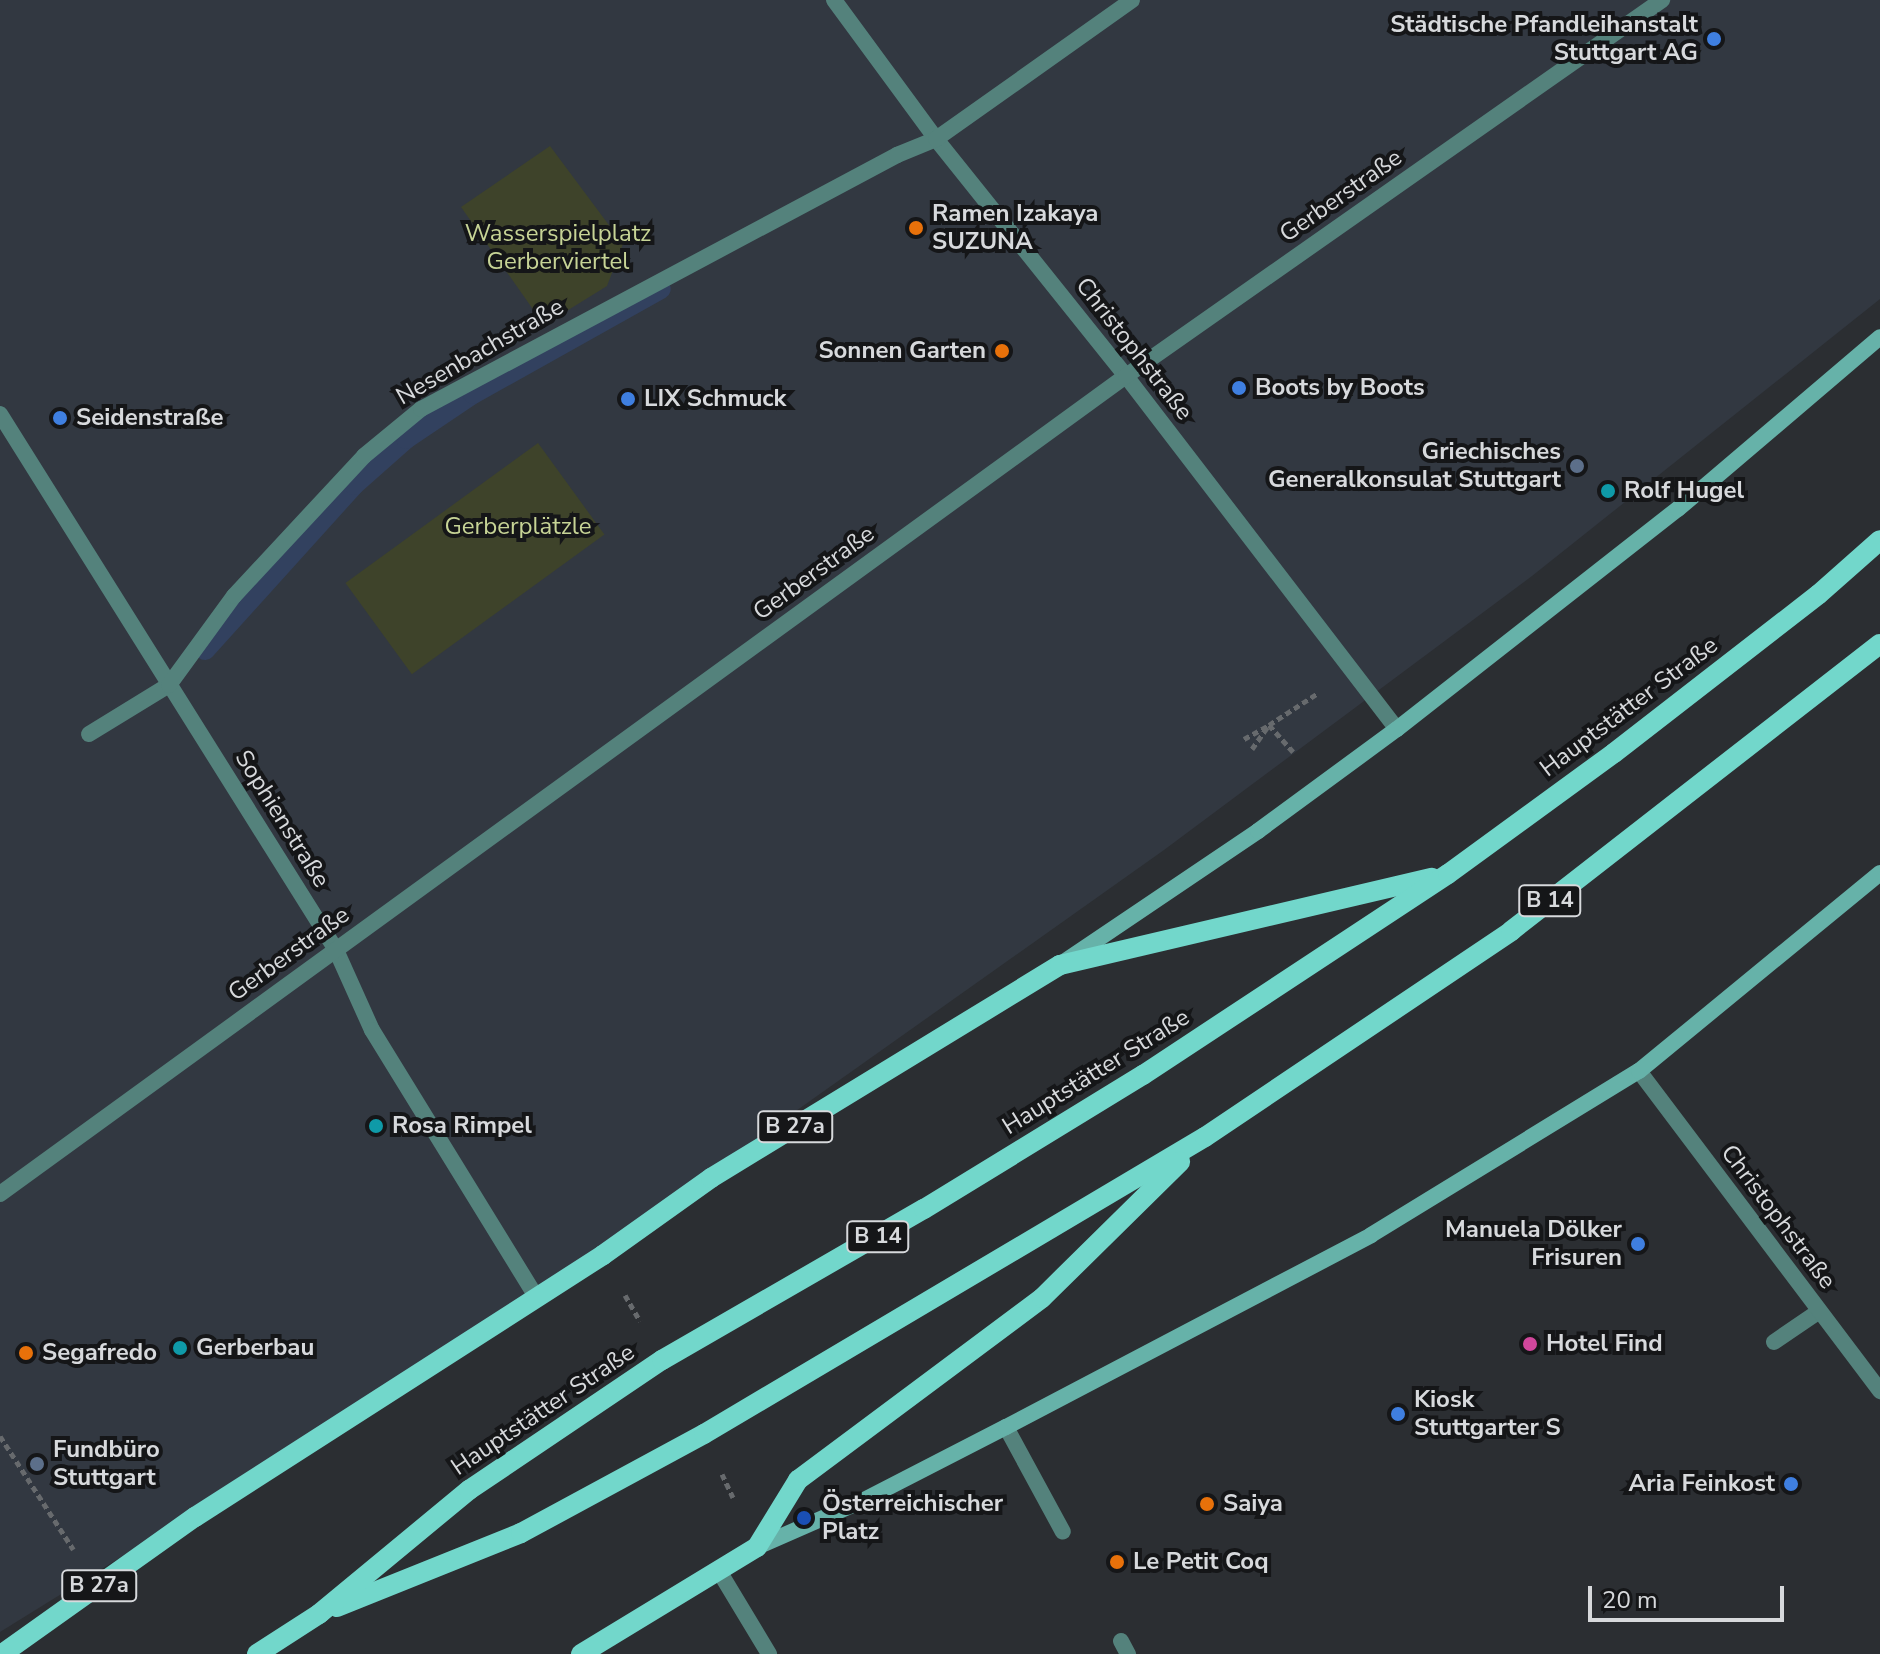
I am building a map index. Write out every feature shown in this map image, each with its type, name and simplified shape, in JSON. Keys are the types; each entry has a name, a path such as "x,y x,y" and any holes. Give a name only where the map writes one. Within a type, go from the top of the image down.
{"main road":[{"name":"Hauptstätter Straße","path":"257,1654 319,1614 469,1490 662,1360 847,1255 1143,1075 1448,874 1614,753 1819,594 1880,540"},
{"name":"Hauptstätter Straße","path":"319,1614 521,1533 662,1457 1205,1137 1511,931 1880,644"},
{"name":"B 27a","path":"2,1654 195,1517 603,1255 711,1178 1060,965 1448,874"},
{"path":"581,1654 757,1547 798,1480 1042,1298 1205,1137"}],"street":[{"name":"Christophstraße","path":"834,0 936,139 1126,376 1397,729"},
{"name":"Nesenbachstraße","path":"169,685 234,596 364,456 421,409 884,162 936,139 1132,0"},
{"name":"Gerberstraße","path":"0,1194 1126,376 1662,0"},
{"path":"1060,965 1258,831 1397,729 1678,509 1880,337"},
{"name":"Sophienstraße","path":"0,414 336,950 372,1030 536,1297"},
{"path":"89,734 169,685"},
{"path":"757,1547 862,1501 1371,1235 1639,1071 1880,873"},
{"name":"Christophstraße","path":"1639,1071 1880,1391"},
{"path":"1774,1342 1818,1312"},
{"path":"1006,1427 1063,1532"},
{"path":"719,1571 769,1654"}],"path":[{"path":"1244,739 1352,671"},
{"path":"1252,749 1269,725"},
{"path":"1269,725 1297,757"},
{"path":"0,1436 97,1588"}],"shaded area":[{"path":"0,0 1880,0 1880,299 1532,576 1164,850 487,1330 0,1632"}],"green space":[{"name":"Wasserspielplatz Gerberviertel","path":"550,146 623,244 607,286 544,325 461,207"},
{"name":"Gerberplätzle","path":"538,443 604,534 412,674 345,583"}],"waterway":[{"path":"205,650 354,485 406,439 473,394 661,289"}],"place":[{"name":"Städtische Pfandleihanstalt Stuttgart AG","path":"1714,39"},
{"name":"Ramen Izakaya SUZUNA","path":"916,228"},
{"name":"Sonnen Garten","path":"1002,351"},
{"name":"Boots by Boots","path":"1239,388"},
{"name":"LIX Schmuck","path":"628,399"},
{"name":"Seidenstraße","path":"60,418"},
{"name":"Griechisches Generalkonsulat Stuttgart","path":"1577,466"},
{"name":"Rolf Hugel","path":"1608,491"},
{"name":"Rosa Rimpel","path":"376,1126"},
{"name":"Manuela Dölker Frisuren","path":"1638,1244"},
{"name":"Hotel Find","path":"1530,1344"},
{"name":"Gerberbau","path":"180,1348"},
{"name":"Segafredo","path":"26,1353"},
{"name":"Kiosk Stuttgarter S","path":"1398,1414"},
{"name":"Fundbüro Stuttgart","path":"37,1464"},
{"name":"Aria Feinkost","path":"1791,1484"},
{"name":"Saiya","path":"1207,1504"},
{"name":"Österreichischer Platz","path":"804,1518"},
{"name":"Le Petit Coq","path":"1117,1562"}]}
